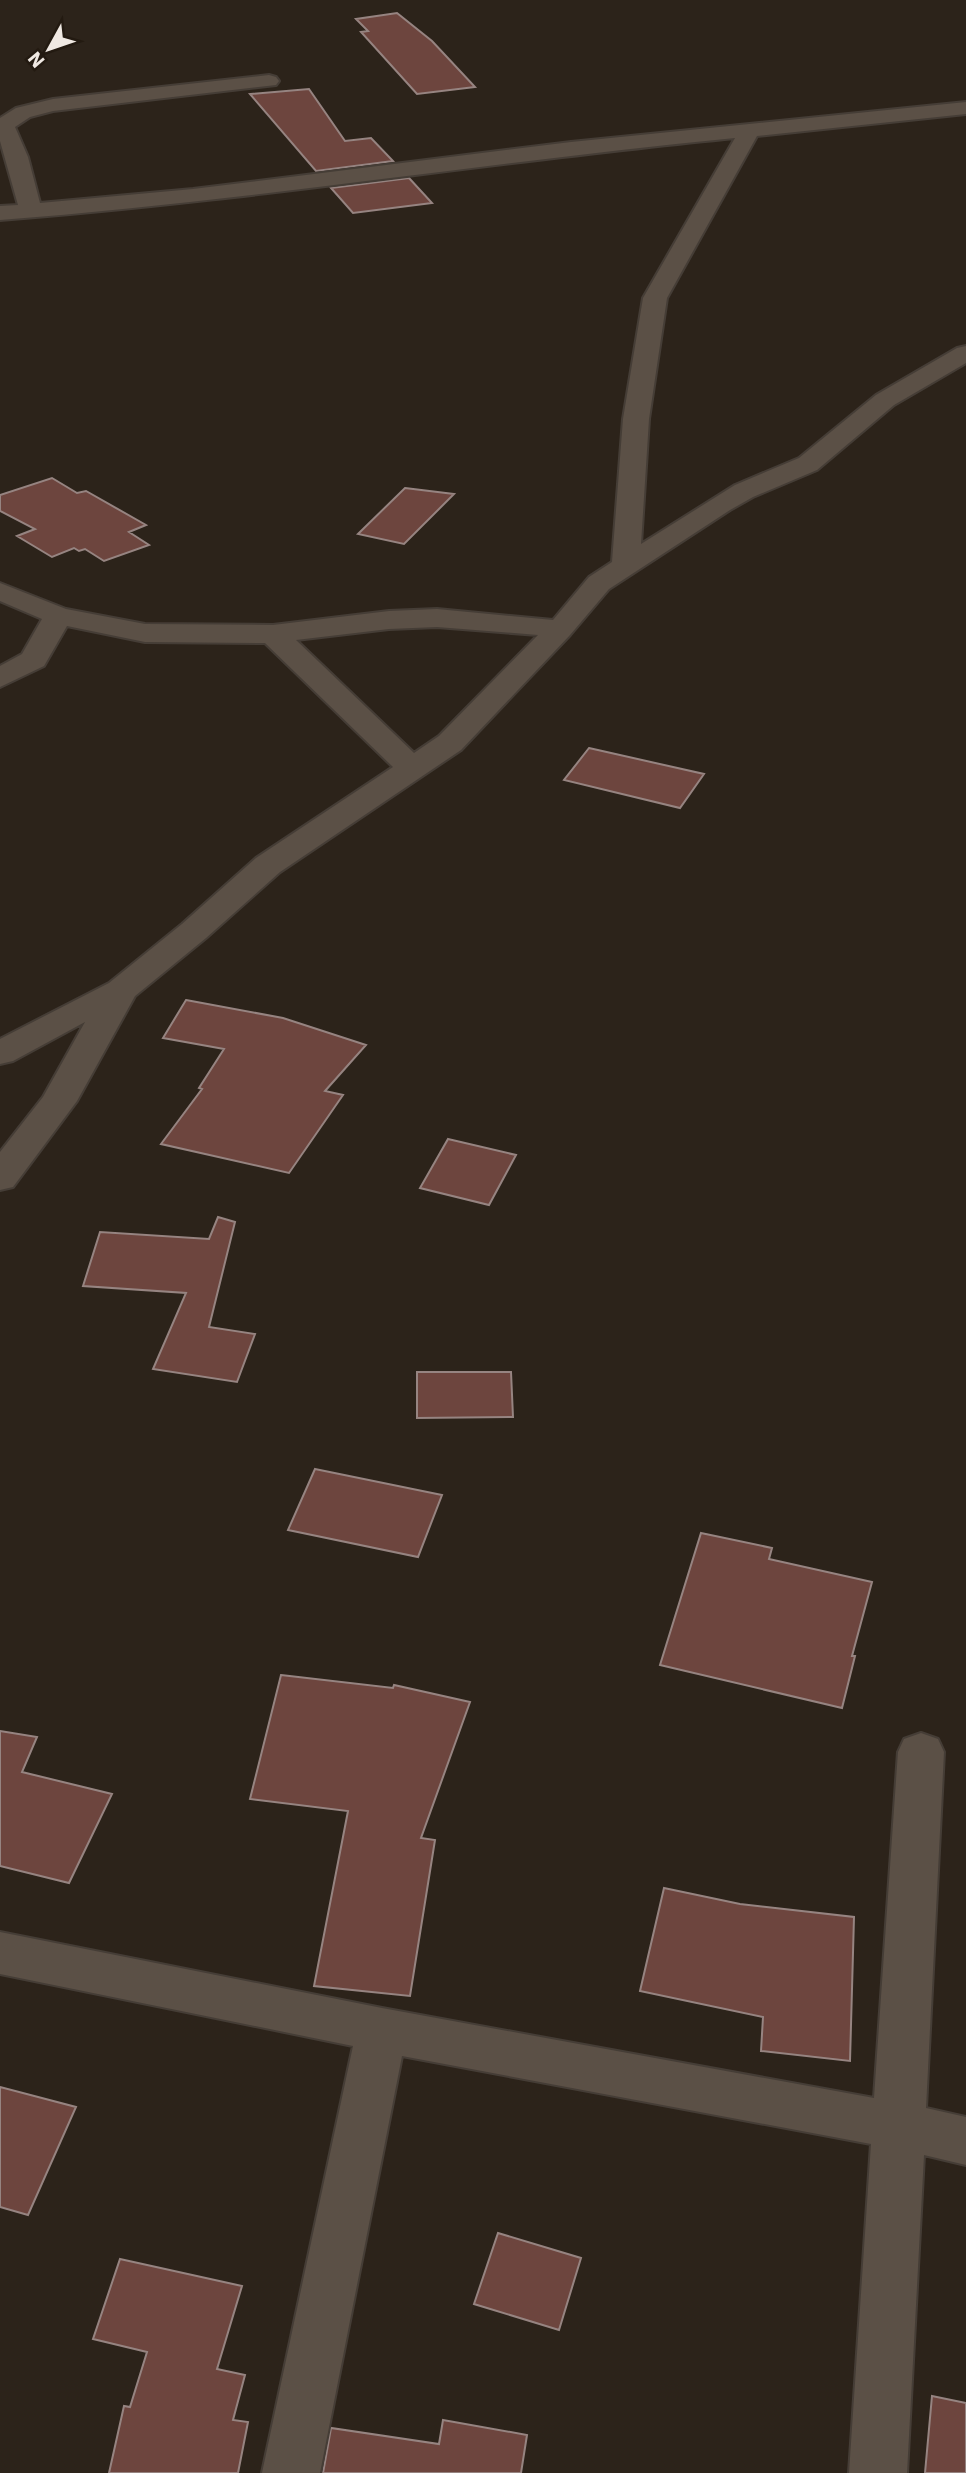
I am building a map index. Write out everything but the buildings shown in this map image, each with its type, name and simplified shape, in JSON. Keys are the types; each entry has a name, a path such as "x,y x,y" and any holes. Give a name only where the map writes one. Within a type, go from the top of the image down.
{"street":[{"path":"31,211 17,157 2,124 23,112 53,105 269,81"},
{"path":"0,214 606,144 749,132 966,108"},
{"path":"626,564 636,419 655,298 749,132"},
{"path":"0,1053 121,990 194,931 268,865 450,743 560,629 599,583 744,491 808,464 885,400 966,353"},
{"path":"0,591 58,616 145,633 273,634 390,620 437,618 560,629"},
{"path":"0,678 34,660 58,616"},
{"path":"273,634 411,768"},
{"path":"0,1178 59,1101 121,990"},
{"path":"877,2473 921,1752"},
{"path":"0,1953 382,2030 900,2126 966,2141"},
{"path":"291,2473 382,2030"}]}
